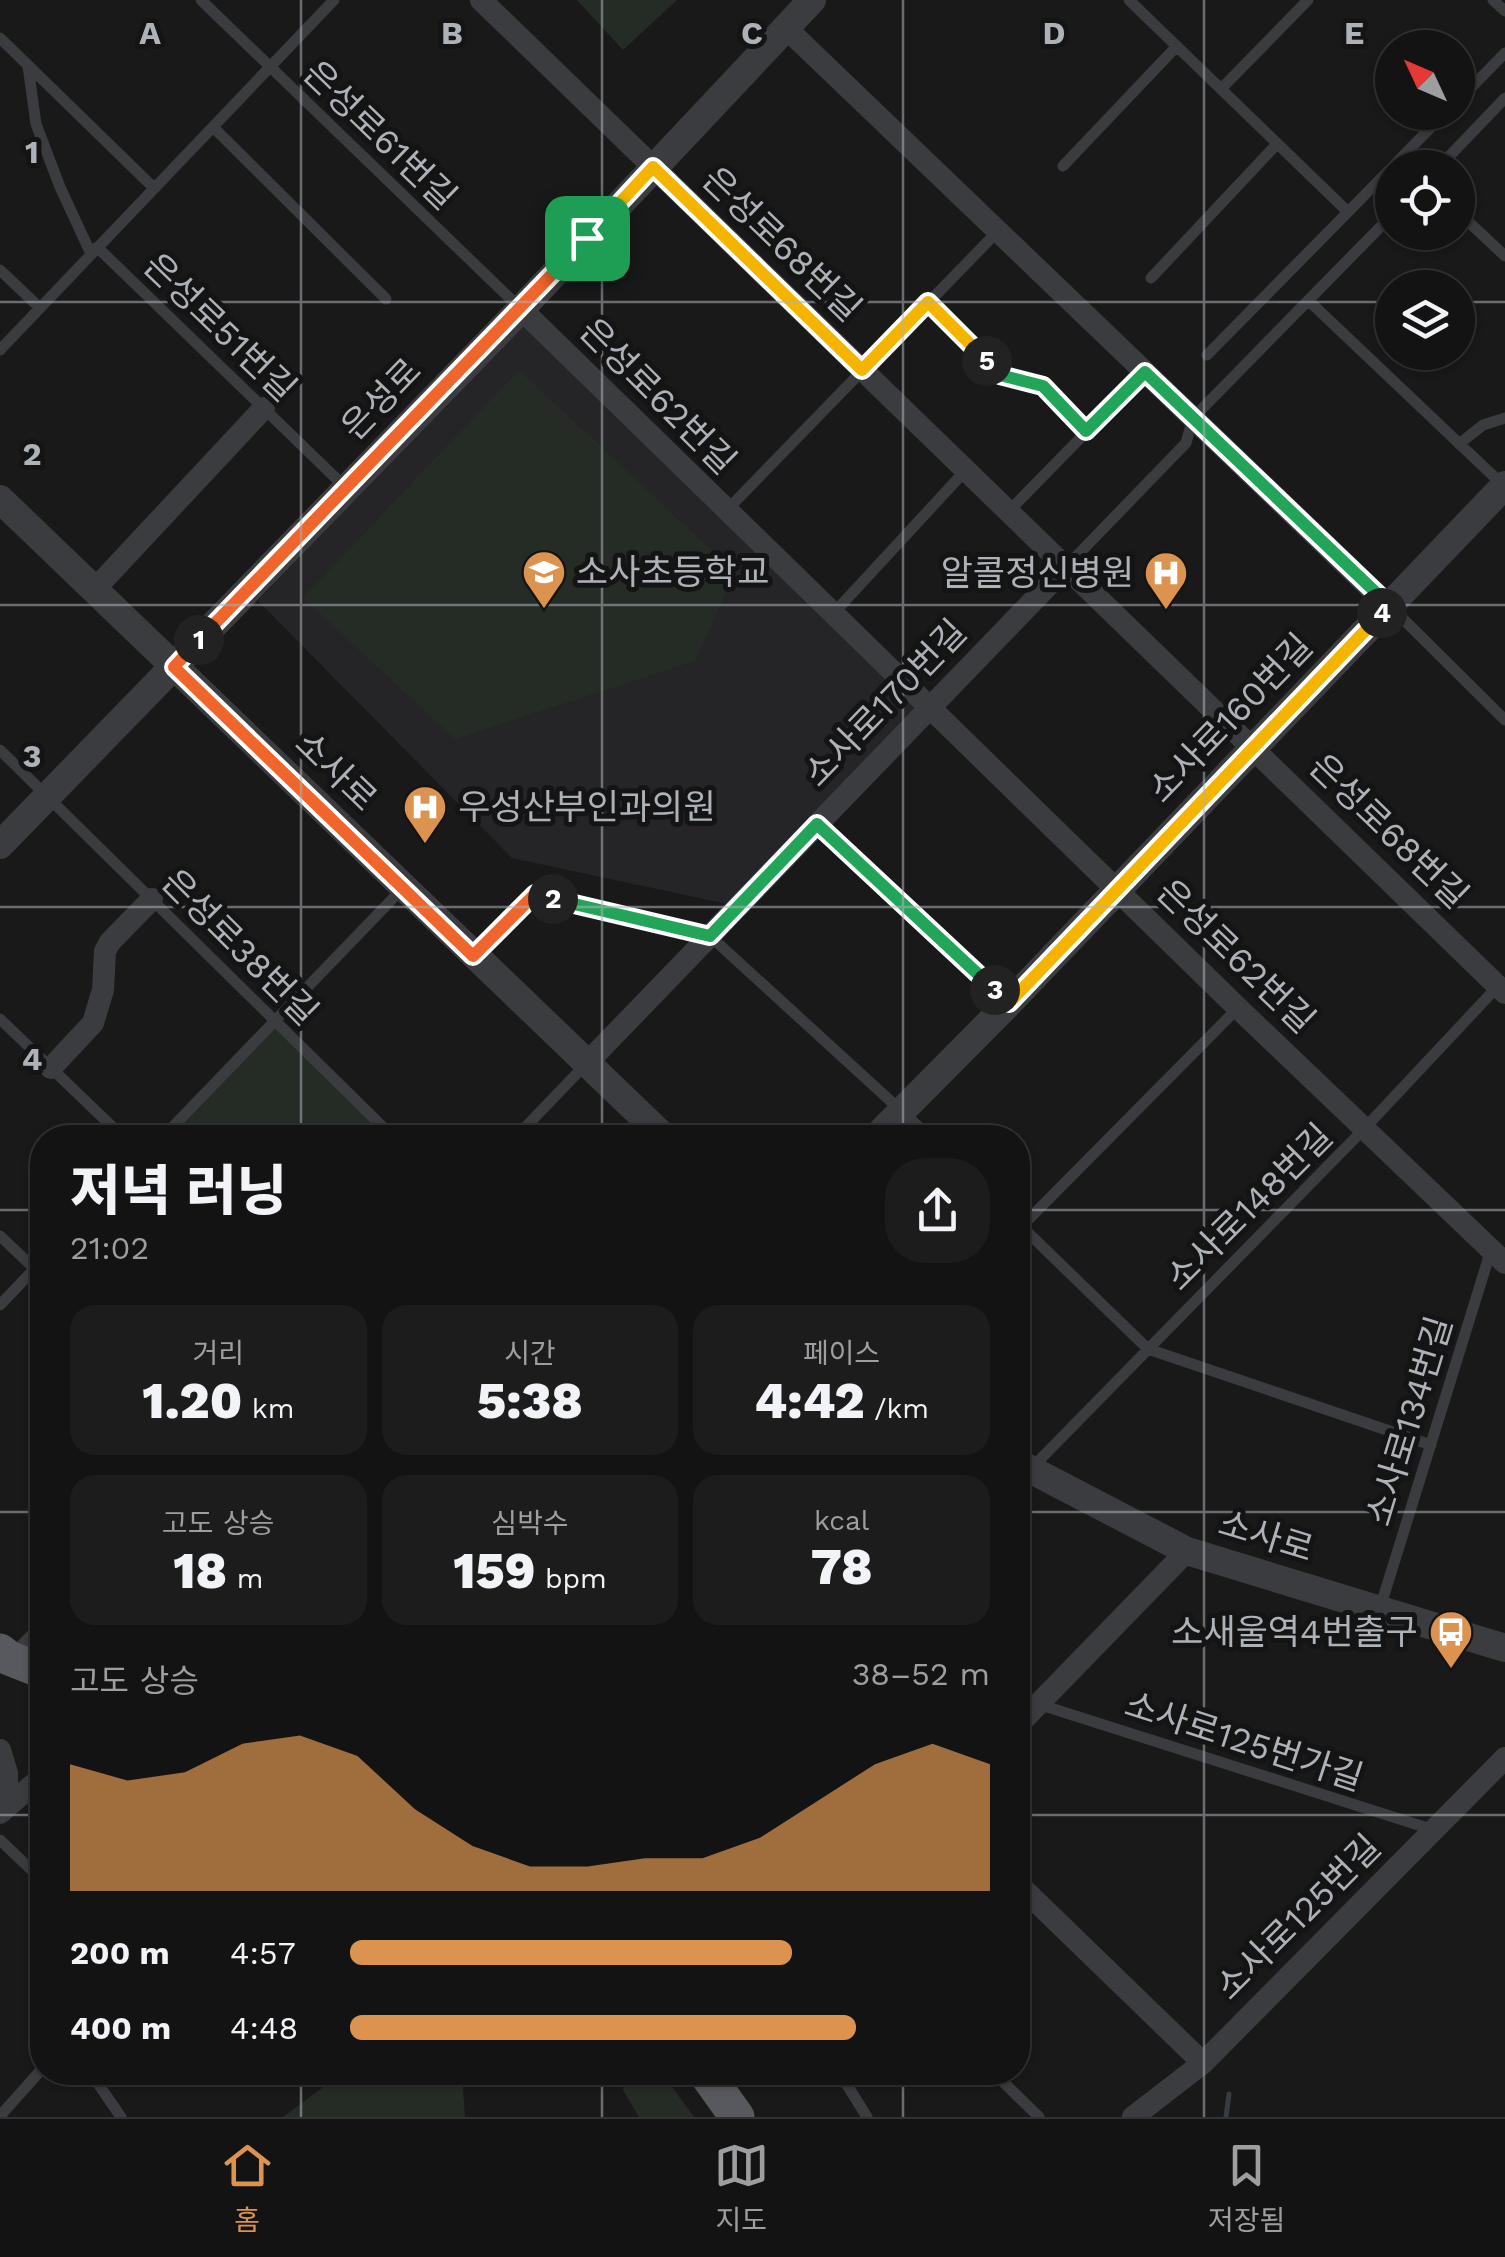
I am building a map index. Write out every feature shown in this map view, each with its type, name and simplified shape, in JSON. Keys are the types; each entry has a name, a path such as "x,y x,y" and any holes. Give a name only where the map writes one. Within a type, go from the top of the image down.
{"main road":[{"path":"4,1655 30,1667"},
{"path":"714,2085 737,2117"}],"street":[{"name":"은성로68번길","path":"481,0 1502,986"},
{"name":"은성로","path":"0,845 520,310 812,0"},
{"path":"786,28 1390,606"},
{"name":"은성로62번길","path":"520,310 1498,1256"},
{"path":"94,590 264,408"},
{"name":"소사로160번길","path":"889,1125 1505,486"},
{"name":"소사로","path":"0,500 651,1125"},
{"name":"소사로170번길","path":"586,1064 1065,568"},
{"path":"51,1068 93,1023 102,990 105,951 110,942 152,899"},
{"name":"소사로","path":"1030,1476 1187,1551 1505,1648"},
{"path":"1030,1712 1187,1551"},
{"path":"0,1750 7,1773 3,1809"},
{"name":"소사로125번길","path":"1134,2117 1203,2063 1505,1758"},
{"path":"3,1809 30,1787"},
{"path":"1030,1896 1203,2063"}],"lane":[{"name":"은성로61번길","path":"201,0 520,310"},
{"path":"0,350 334,0"},
{"path":"1129,0 1348,212"},
{"path":"1221,90 1308,0"},
{"path":"1493,0 1505,11"},
{"path":"0,38 154,188"},
{"path":"1063,166 1177,46"},
{"path":"1475,84 1505,53"},
{"path":"28,66 36,124 60,186 94,251"},
{"path":"1455,150 1505,98"},
{"path":"213,127 386,299"},
{"path":"1208,355 1428,130"},
{"path":"1151,278 1278,144"},
{"path":"1475,228 1505,256"},
{"name":"은성로68번길","path":"725,511 998,230"},
{"name":"소사로170번길","path":"1065,568 1186,443 1193,418 1375,232"},
{"name":"은성로51번길","path":"94,251 347,488"},
{"path":"0,270 40,308"},
{"name":"소사로160번길","path":"1309,301 1505,486"},
{"path":"928,302 1000,375 1043,386 1086,431"},
{"path":"1008,512 1145,372"},
{"path":"1459,444 1483,425 1505,418"},
{"path":"832,615 966,471"},
{"path":"1390,606 1505,720"},
{"name":"은성로38번길","path":"0,750 381,1125"},
{"path":"817,824 1009,1003"},
{"path":"174,1125 403,888"},
{"path":"473,956 535,894 710,936 918,1125"},
{"name":"소사로148번길","path":"1030,1463 1148,1349 1502,986"},
{"path":"1030,1214 1238,1008"},
{"path":"0,1019 110,1125"},
{"path":"527,1125 586,1064"},
{"path":"0,1236 30,1258"},
{"path":"1030,1236 1148,1349 1430,1445"},
{"name":"소사로134번길","path":"1380,1610 1430,1445 1498,1256"},
{"path":"0,1305 30,1274"},
{"path":"4,1655 30,1634"},
{"name":"소사로125번가길","path":"1038,1704 1434,1830"},
{"path":"0,1840 30,1869"},
{"path":"0,2116 30,2082"},
{"path":"99,2085 122,2117"},
{"path":"847,2085 867,2117"},
{"path":"1006,2085 1039,2117"}],"shaded area":[{"path":"577,0 677,0 623,50"},
{"name":"소사초등학교","path":"523,321 921,708 732,905 512,858 258,601"},
{"path":"519,370 735,572 695,661 455,739 303,598"},
{"path":"274,1021 381,1125 174,1125"},
{"path":"326,2085 463,2085 465,2117 283,2117"},
{"path":"623,2085 671,2085 694,2117 639,2117"}],"waterway":[{"path":"1226,2117 1229,2094"}],"place":[{"name":"소사초등학교","path":"544,610"},
{"name":"알콜정신병원","path":"1166,611"},
{"name":"우성산부인과의원","path":"425,845"},
{"name":"소새울역4번출구","path":"1451,1670"}],"route":[{"path":"653,167 862,370 928,302 1000,375 1043,386 1086,431 1145,372 1390,606 1009,1003 817,824 710,936 535,894 473,956 174,667 587,238 653,167"}]}
